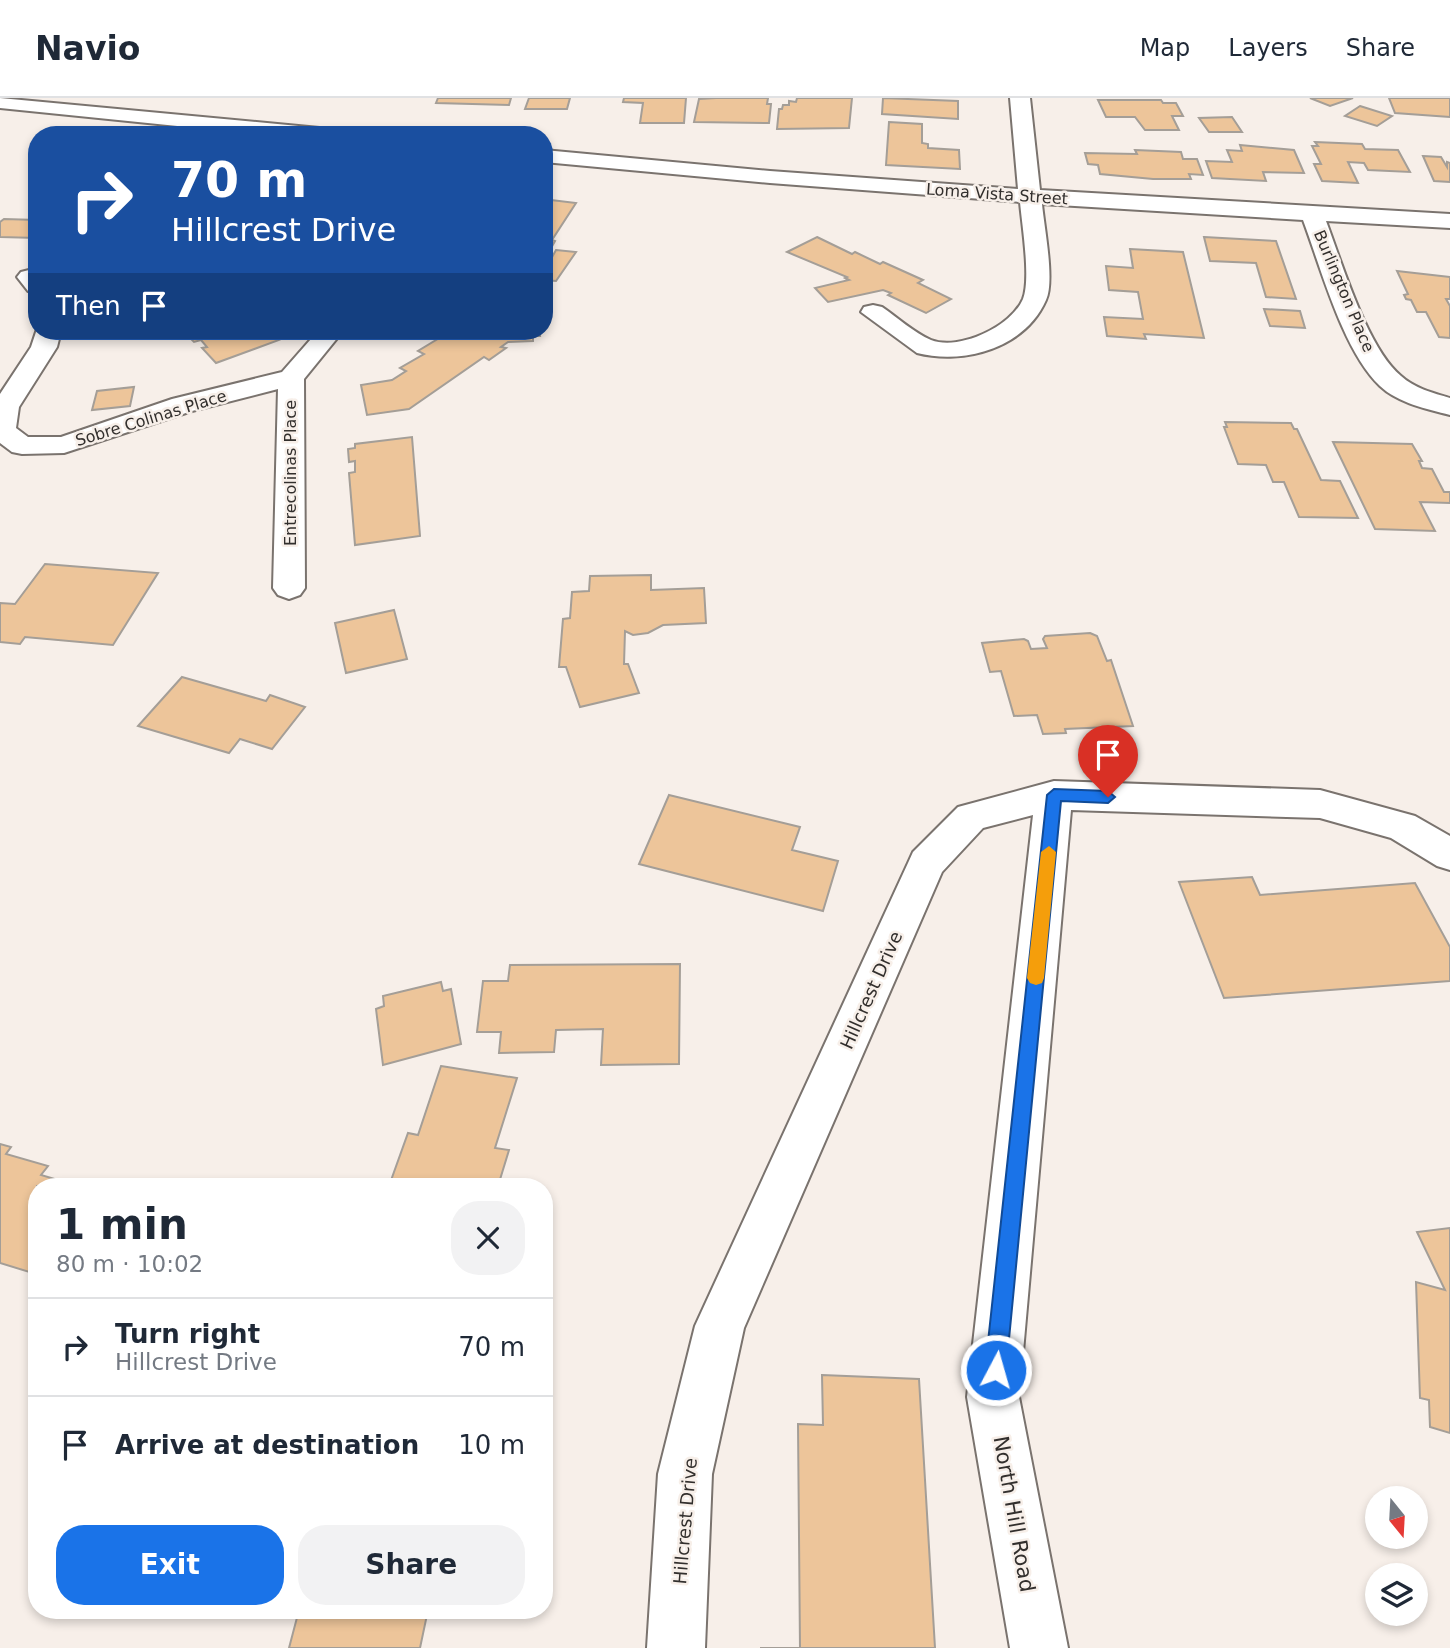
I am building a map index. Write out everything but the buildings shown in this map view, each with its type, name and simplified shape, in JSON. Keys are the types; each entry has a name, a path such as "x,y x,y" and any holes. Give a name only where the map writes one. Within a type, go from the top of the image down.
{"street":[{"path":"873,312 926,348 967,349 1012,330 1035,299 1037,265 1032,197 1020,98"},
{"path":"0,102 240,126"},
{"name":"Loma Vista Street","path":"553,157 732,176 1032,197 1450,221"},
{"name":"Burlington Place","path":"1312,214 1364,345 1389,381 1425,400 1450,407"},
{"name":"Sobre Colinas Place","path":"46,340 44,347 5,407 2,431 22,446 64,445 182,405 290,378"},
{"name":"Entrecolinas Place","path":"289,588 290,378 323,340"},
{"name":"Hillcrest Drive","path":"676,1648 685,1474 720,1326 927,863 971,817 1054,795 1320,804 1402,826 1450,855"},
{"name":"North Hill Road","path":"1039,1648 993,1397 1054,795"}],"slow traffic":[{"path":"1036,978 1049,852"}],"route":[{"path":"996,1370 1054,795 1108,797"}]}
